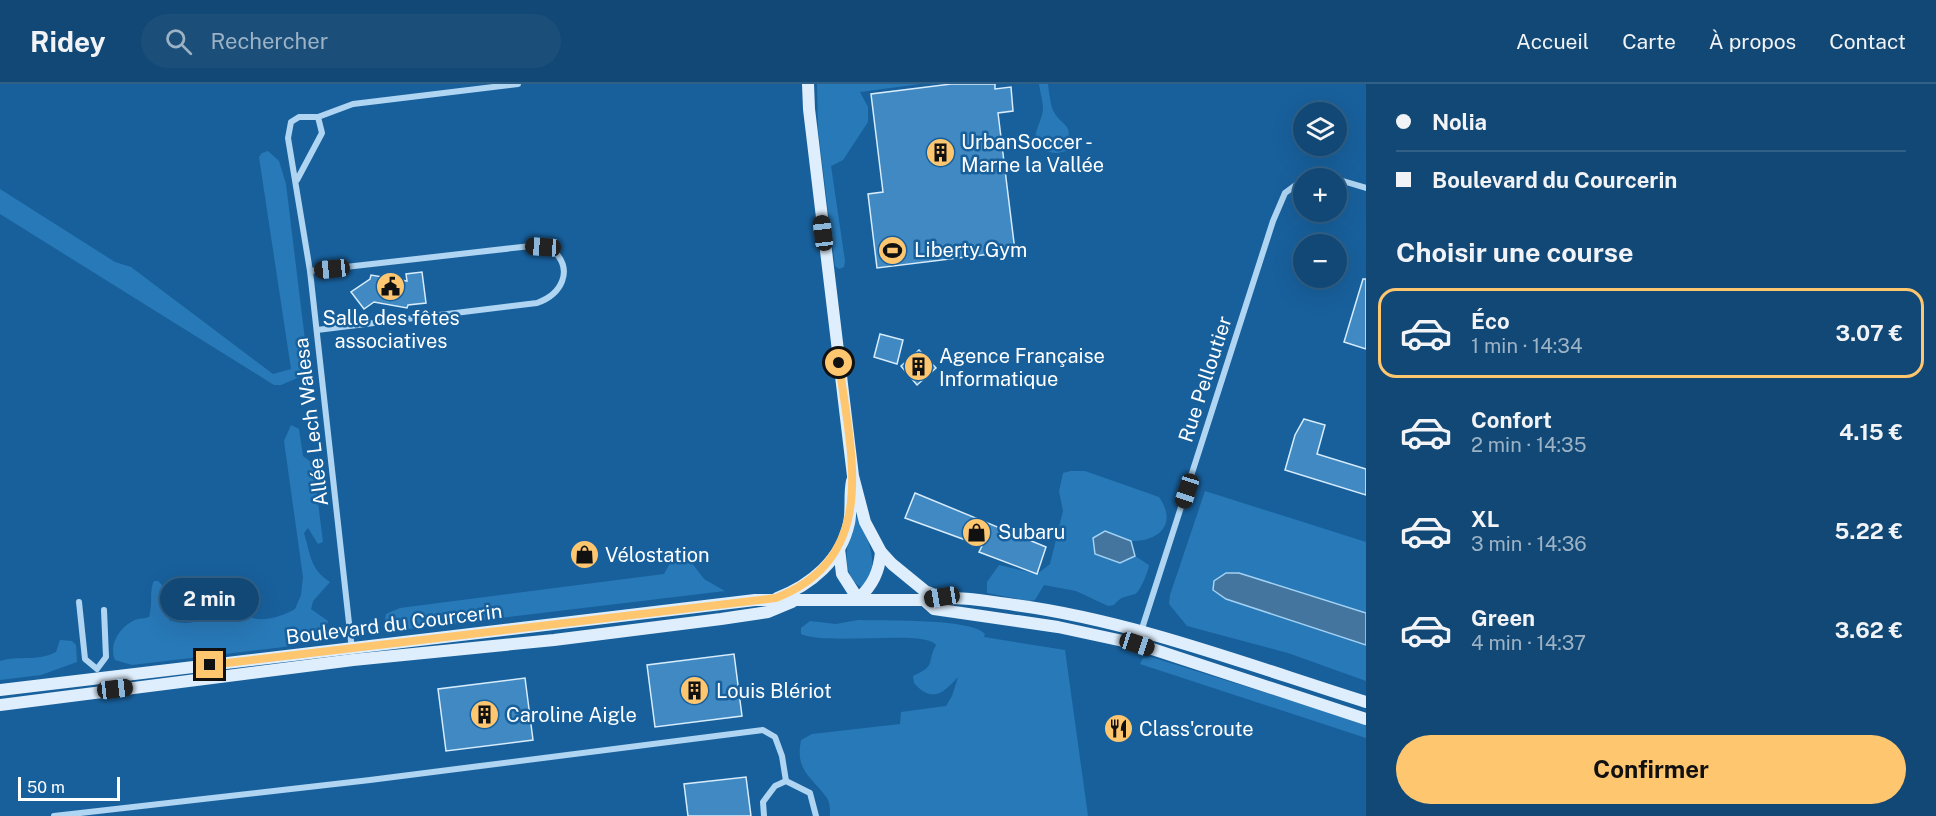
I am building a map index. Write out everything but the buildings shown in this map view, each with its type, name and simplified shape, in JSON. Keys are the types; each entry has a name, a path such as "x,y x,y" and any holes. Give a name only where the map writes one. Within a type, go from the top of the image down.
{"main road":[{"path":"808,84 808,109 853,476 865,522 881,552 925,591 942,597"},
{"path":"776,598 806,584 830,562 839,549 849,523 853,476"},
{"path":"839,549 842,574 858,599 873,582 880,564 881,552"},
{"name":"Boulevard du Courcerin","path":"0,705 352,654 776,598 792,602 858,599 924,600 942,597 1035,608 1366,702"},
{"name":"Boulevard du Courcerin","path":"924,600 934,609 1139,638 1366,719"},
{"name":"Boulevard du Courcerin","path":"0,690 99,674 554,640 768,612 792,602"}],"street":[{"name":"Allée Lech Walesa","path":"352,654 310,271 297,180 292,167 289,129 291,122 299,117 318,117 353,104 518,84"},
{"path":"297,180 322,132 318,117"},
{"name":"Rue Pelloutier","path":"1347,182 1366,188"},
{"name":"Rue Pelloutier","path":"1139,638 1273,221 1285,193 1293,187"},
{"path":"310,271 531,246 553,250 564,265 565,274 555,293 537,303 317,330"},
{"path":"79,602 85,659 99,674"},
{"path":"92,692 106,657 104,610"},
{"path":"54,816 370,780 763,730 775,736 782,756 786,781"},
{"path":"764,816 763,801 775,786 786,781"},
{"path":"786,781 810,793 816,816"}],"shaded area":[{"path":"817,84 920,84 860,92 868,107 868,122 843,160 831,166 845,261 844,267 839,269 835,266 818,129"},
{"path":"1039,84 1048,84 1052,108 1068,129 1066,151 1050,152 1040,147 1037,142 1036,132 1043,108"},
{"path":"268,151 279,161 286,184 309,373 281,385 274,385 0,214 0,189 115,262 131,267 273,374 291,369 259,157"},
{"path":"291,425 299,429 303,456 312,463 314,471 323,542 318,544 308,528 304,533 315,567 330,582 313,601 311,609 328,621 324,634 310,641 284,647 132,665 115,660 113,648 117,636 135,620 149,617 154,581 158,581 163,586 169,620 174,622 189,623 209,618 208,597 211,586 219,583 240,610 252,618 267,619 295,609 301,595 303,577 284,441"},
{"path":"1085,471 1159,497 1164,506 1166,522 1158,534 1151,538 1133,541 1122,539 1105,531 1120,563 1135,556 1149,565 1139,589 1135,594 1108,606 1076,591 1044,585 1035,600 1029,601 987,593 987,582 999,565 1037,574 1050,564 1063,511 1059,491 1063,473"},
{"path":"1205,491 1366,542 1366,681 1288,653 1187,626 1169,604 1170,595"},
{"path":"858,515 869,542 872,562 868,579 861,587 849,573 847,564 848,542"},
{"path":"1105,531 1131,541 1135,556 1120,563 1095,554 1093,538"},
{"path":"677,551 685,554 704,579 725,591 400,630 393,629 385,620 386,614 400,608 664,574"},
{"path":"1226,573 1239,573 1366,613 1366,645 1226,599 1213,590 1214,581"},
{"path":"858,620 926,621 963,625 977,629 985,634 984,637 1065,650 1088,816 830,816 828,800 802,766 801,740 812,734 900,724 901,712 946,706 958,677 938,694 927,693 914,683 913,676 930,664 936,645 928,640 914,638 832,639 801,634 801,628 810,621 836,624"},
{"path":"60,640 72,641 76,645 77,662 41,675 0,680 0,661 49,655 56,652"},
{"path":"1151,657 1366,724 1366,738 1140,664 1143,658"}],"place":[{"name":"UrbanSoccer - Marne la Vallée","path":"940,153"},
{"name":"Liberty Gym","path":"893,250"},
{"name":"Salle des fêtes associatives","path":"391,287"},
{"name":"Agence Française Informatique","path":"918,367"},
{"name":"Subaru","path":"977,532"},
{"name":"Vélostation","path":"584,555"},
{"name":"Louis Blériot","path":"695,691"},
{"name":"Caroline Aigle","path":"485,715"},
{"name":"Class'croute","path":"1118,729"}],"route":[{"path":"210,665 776,598 795,591 830,562 839,549 849,523 853,476 839,363"}]}
